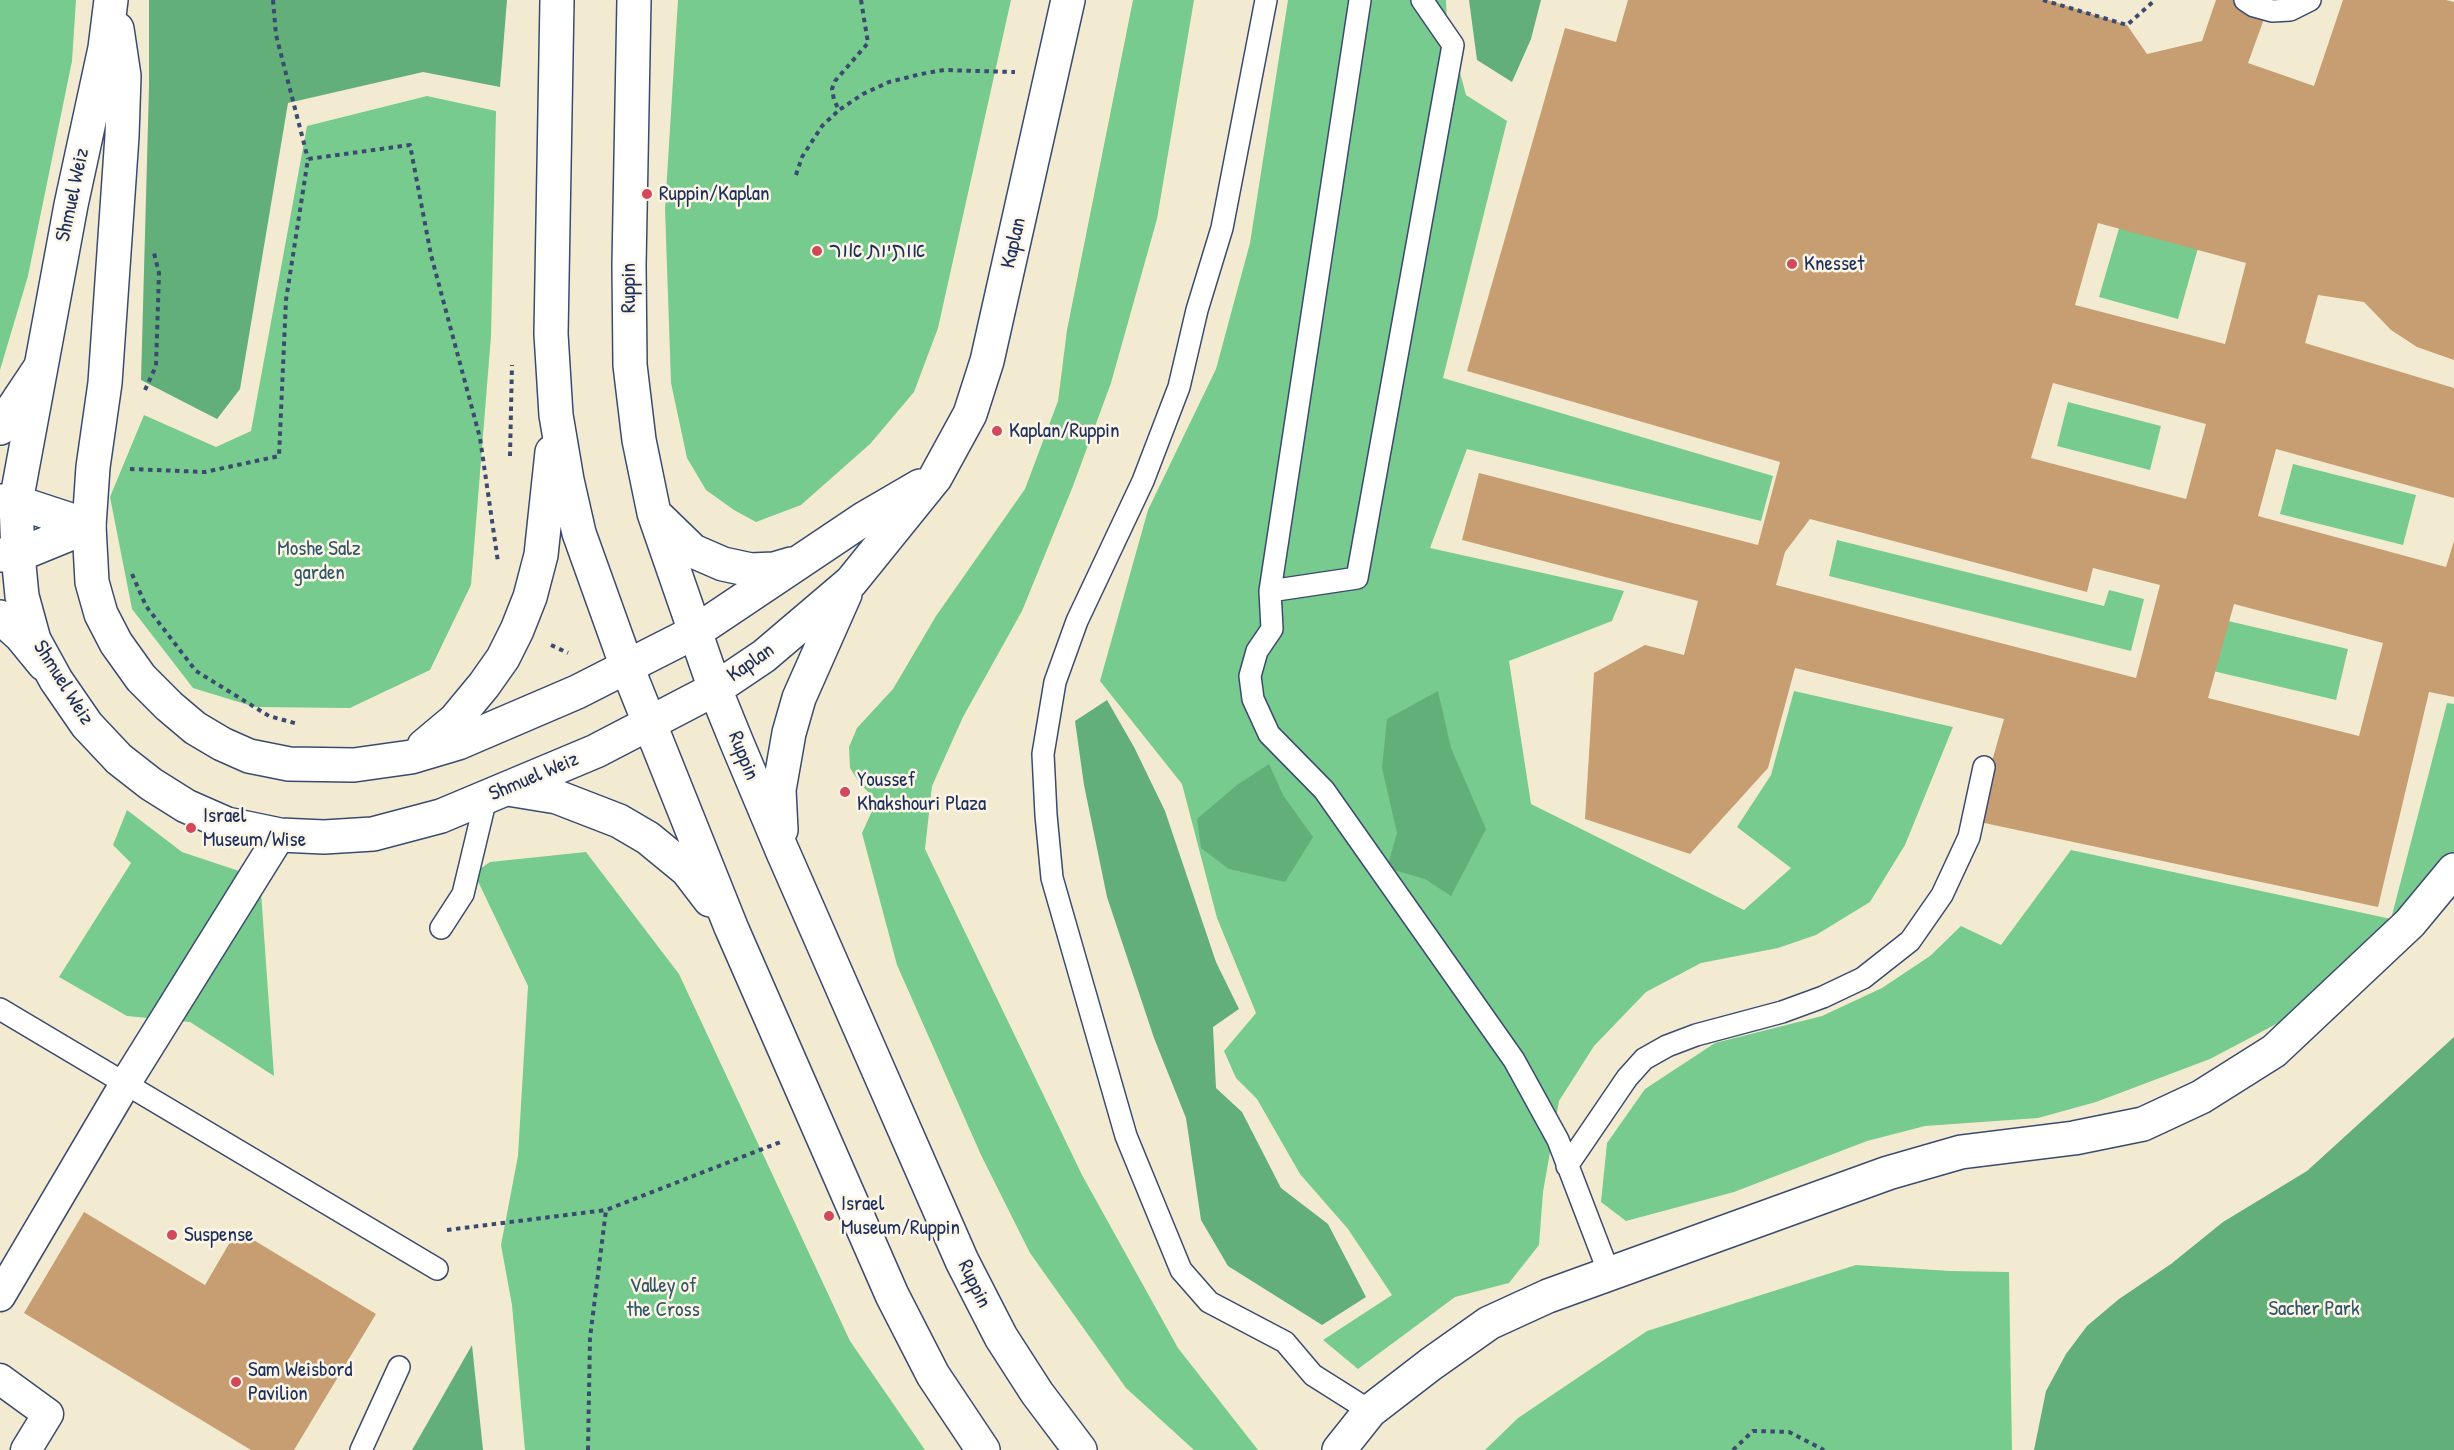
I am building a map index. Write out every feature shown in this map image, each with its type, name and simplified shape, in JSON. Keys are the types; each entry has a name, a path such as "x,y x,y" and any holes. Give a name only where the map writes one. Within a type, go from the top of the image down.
{"street":[{"name":"Shmuel Weiz","path":"112,0 105,48 70,205 40,368 8,502 9,555 34,640 56,680 87,725 119,759 151,784 186,806 227,824 280,836 324,837 373,834 441,816 596,751 649,724"},
{"name":"Shmuel Weiz","path":"112,0 124,76 122,136 105,383 93,467 89,526 92,582 101,614 116,643 141,678 195,728 249,756 289,764 354,765 411,757 458,743 577,692 695,632"},
{"path":"557,0 551,334 556,415 579,533 627,667 731,927 892,1294 933,1376 983,1450"},
{"name":"Ruppin","path":"634,0 629,254 630,365 639,440 654,513 715,688 782,850 962,1261 1001,1337 1037,1393 1080,1450"},
{"name":"Kaplan","path":"649,724 715,688 764,656 812,617 851,582 935,478 970,414 987,361 1068,0"},
{"path":"0,428 40,368"},
{"path":"411,757 455,720 503,658 517,630 530,597 541,555 556,415"},
{"path":"695,632 866,518 935,478"},
{"path":"8,502 89,526"},
{"path":"654,513 693,551 723,564 751,570 774,569 804,560"},
{"path":"9,555 89,526"},
{"path":"782,850 779,790 785,748 799,698 851,582"},
{"path":"0,618 21,636 56,680"},
{"path":"497,794 556,797 609,817 648,838 687,870 731,927"},
{"path":"0,1296 125,1084 280,836"},
{"path":"1339,1450 1370,1411 1489,1323 1548,1296 1888,1173 1961,1152 2074,1138 2143,1124 2200,1097 2274,1051 2410,923 2454,870"},
{"path":"0,1379 48,1414 26,1450"}],"lane":[{"path":"1266,0 1222,228 1197,310 1179,387 1143,481 1077,621 1055,682 1043,754 1046,815 1052,878 1126,1136 1181,1270 1209,1302 1285,1342 1313,1375 1370,1411"},
{"path":"1360,0 1270,591 1272,629 1257,651 1250,676 1253,699 1269,734 1324,790 1514,1060 1551,1126 1610,1273"},
{"path":"1270,591 1357,578 1453,45 1422,0"},
{"path":"2245,0 2254,6 2272,11 2290,10 2310,0"},
{"path":"1567,1166 1627,1078 1644,1059 1667,1046 1696,1035 1782,1012 1823,997 1863,978 1910,941 1942,895 1969,837 1984,766"},
{"path":"441,928 463,894 497,794"},
{"path":"0,1009 437,1269"},
{"path":"361,1450 399,1366"}],"path":[{"path":"93,467 205,472 279,456 286,300 308,159 276,35 273,0"},
{"path":"839,110 832,89 835,81 868,44 861,0"},
{"path":"2043,0 2127,25 2155,0"},
{"path":"796,175 802,157 822,126 839,110 863,94 889,82 944,70 1052,73"},
{"path":"308,159 410,145 431,255 480,438 499,567"},
{"path":"141,399 156,366 159,273 154,252"},
{"path":"129,566 146,606 196,671 269,716 308,726"},
{"path":"447,1230 606,1210 783,1141"},
{"path":"588,1450 590,1338 606,1210"},
{"path":"1733,1450 1753,1431 1790,1432 1824,1450"}],"green space":[{"path":"0,0 76,0 72,61 28,276 0,370"},
{"path":"149,0 507,0 500,87 423,72 288,103 240,389 217,419 141,380 149,87"},
{"path":"678,0 1011,0 938,328 914,392 870,444 801,505 756,522 706,490 687,458 671,383 665,209"},
{"path":"1133,0 1194,0 1157,219 1111,383 1073,486 1022,611 963,717 932,786 925,849 1082,1175 1178,1348 1258,1450 1194,1450 1126,1388 1030,1253 981,1155 897,965 862,833 877,800 861,785 850,768 849,747 857,728 893,689 936,616 1025,489 1058,401 1067,330"},
{"path":"1288,0 1446,0 1447,24 1466,95 1507,121 1443,378 1773,476 1761,521 1467,449 1430,548 1624,591 1612,621 1509,661 1531,804 1744,910 1791,868 1737,827 1771,775 1794,691 1953,727 1905,845 1870,902 1816,935 1778,948 1701,963 1646,992 1594,1046 1559,1101 1543,1192 1539,1245 1509,1283 1455,1297 1358,1369 1323,1340 1392,1295 1348,1229 1300,1174 1257,1099 1236,1078 1224,1051 1256,1013 1217,918 1182,784 1100,681 1148,510 1216,369 1250,243"},
{"path":"1469,0 1541,0 1531,39 1512,82 1477,60"},
{"name":"Moshe Salz garden","path":"427,96 496,111 491,336 471,585 430,670 350,708 255,707 193,688 132,609 110,497 144,415 216,447 251,431 307,126"},
{"path":"2120,225 2198,248 2178,319 2099,297"},
{"path":"2068,402 2161,426 2150,470 2057,446"},
{"path":"2293,464 2416,495 2403,545 2280,514"},
{"path":"1837,540 2104,606 2109,590 2144,599 2131,651 1829,576"},
{"path":"2224,620 2348,649 2336,700 2213,671"},
{"path":"1438,691 1451,748 1486,829 1451,896 1425,879 1387,868 1397,833 1382,768 1387,719"},
{"path":"1107,700 1134,747 1165,811 1216,962 1239,1009 1213,1027 1216,1088 1242,1112 1281,1188 1328,1224 1366,1297 1322,1325 1228,1266 1201,1220 1186,1118 1154,1038 1107,897 1084,785 1075,721"},
{"path":"2447,703 2454,704 2454,858 2358,971 2280,1022 2210,1059 2096,1102 2038,1118 1925,1126 1867,1141 1734,1192 1626,1221 1601,1202 1607,1143 1645,1089 1715,1043 1822,1016 1882,988 1930,956 1961,926 2001,945 2071,850 2391,919"},
{"path":"1269,764 1283,795 1313,837 1285,882 1229,869 1201,848 1197,819 1237,785"},
{"path":"127,810 182,852 260,878 274,1076 190,1022 127,1016 59,977 131,863 113,845"},
{"name":"Valley of the Cross","path":"586,852 679,974 850,1341 925,1450 525,1450 512,1305 501,1245 518,1156 528,986 474,873 490,862"},
{"name":"Sacher Park","path":"2454,1037 2454,1450 2034,1450 2046,1391 2066,1354 2087,1326 2119,1299 2171,1264 2223,1222 2307,1171"},
{"path":"1856,1265 2009,1272 2012,1450 1485,1450 1518,1418 1647,1331"},
{"path":"472,1345 483,1450 412,1450"}],"building":[{"path":"1628,0 2047,0 2127,25 2147,54 2202,41 2216,0 2244,0 2268,8 2248,63 2314,86 2343,0 2446,0 2454,2 2454,360 2417,347 2391,330 2364,302 2318,295 2305,343 2454,388 2454,498 2276,449 2258,516 2446,567 2454,541 2454,697 2429,692 2378,907 1975,821 2004,719 1795,668 1768,768 1690,854 1585,819 1594,673 1645,645 1684,655 1698,601 1462,540 1479,473 1758,545 1780,462 1467,371 1565,28 1616,42","holes":["2098,223 2246,263 2225,344 2075,305","2053,383 2206,424 2186,499 2031,458","1810,519 2087,592 2093,568 2160,585 2136,678 1776,585 1785,552","2234,604 2383,643 2359,736 2208,698"]},
{"name":"Sam Weisbord Pavilion","path":"84,1212 205,1285 237,1230 376,1314 294,1450 251,1450 24,1313"}],"place":[{"name":"Ruppin/Kaplan","path":"647,194"},
{"name":"אותיות אור","path":"817,251"},
{"name":"Knesset","path":"1792,264"},
{"name":"Kaplan/Ruppin","path":"997,431"},
{"name":"Youssef Khakshouri Plaza","path":"845,792"},
{"name":"Israel Museum/Wise","path":"191,828"},
{"name":"Israel Museum/Ruppin","path":"829,1216"},
{"name":"Suspense","path":"172,1235"},
{"name":"Sam Weisbord Pavilion","path":"236,1382"}]}
